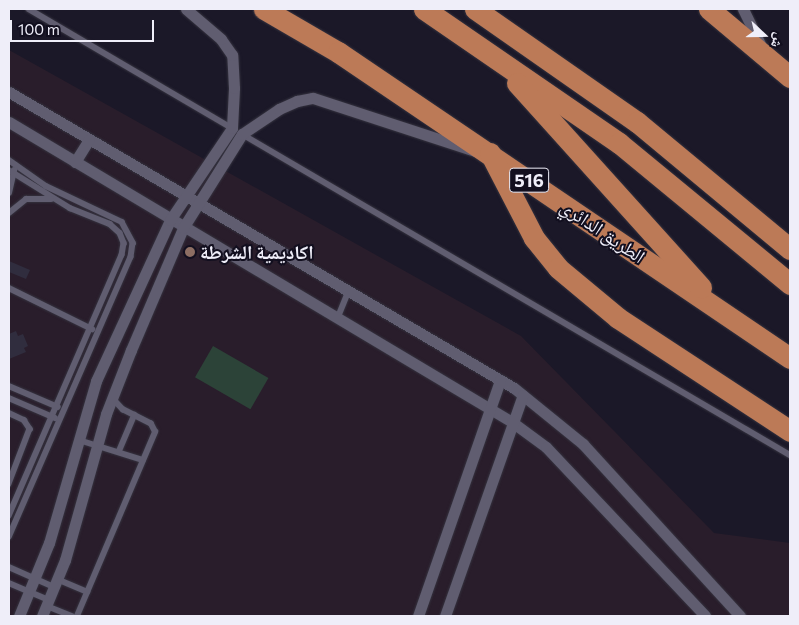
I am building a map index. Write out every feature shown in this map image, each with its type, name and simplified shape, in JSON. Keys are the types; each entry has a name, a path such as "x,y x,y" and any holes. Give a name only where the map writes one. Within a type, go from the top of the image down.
{"highway":[{"name":"الطريق الدائري","path":"264,9 338,52 790,358"},
{"name":"516","path":"424,9 486,50 618,143 790,284"},
{"path":"475,9 637,122 790,250"},
{"path":"709,9 764,52 790,77"},
{"name":"516","path":"486,50 721,312"},
{"path":"488,153 534,238 558,268 625,322 790,431"}],"street":[{"path":"19,616 31,592 56,521 77,439 96,381 170,220 232,128 234,79 232,55 220,39 186,9"},
{"path":"743,9 764,52"},
{"path":"9,92 523,395 583,444 740,616"},
{"path":"46,607 75,530 112,398 183,228 242,134 279,109 297,101 313,98 468,150 488,153"},
{"path":"9,122 183,228 338,317 512,422 546,447 705,616"},
{"path":"76,162 89,140"},
{"path":"418,616 500,380"},
{"path":"445,616 523,395"}],"lane":[{"path":"29,9 790,455"},
{"path":"9,160 53,189 115,218 130,232 133,243 131,257 9,538"},
{"path":"9,193 11,172 16,165"},
{"path":"9,516 91,328 124,243 120,233 110,224 56,200 11,172"},
{"path":"9,213 26,199 56,200"},
{"path":"9,288 98,332"},
{"path":"338,317 348,292"},
{"path":"9,386 65,410"},
{"path":"9,398 60,420"},
{"path":"77,616 155,432 151,424 123,410 112,398"},
{"path":"9,413 24,420 30,429 9,484"},
{"path":"119,451 134,415"},
{"path":"77,439 143,460"},
{"path":"9,567 36,579 87,592"},
{"path":"9,583 31,592 46,607 72,616"}],"shaded area":[{"name":"اكاديمية الشرطة","path":"9,50 521,336 714,533 790,543 790,616 9,616"}],"green space":[{"path":"213,346 268,378 250,409 195,377"}],"building":[{"path":"9,261 30,270 26,279 9,272"},
{"path":"16,331 18,336 23,334 28,346 24,348 26,352 9,359 9,334"}],"place":[{"name":"اكاديمية الشرطة","path":"190,252"}]}
